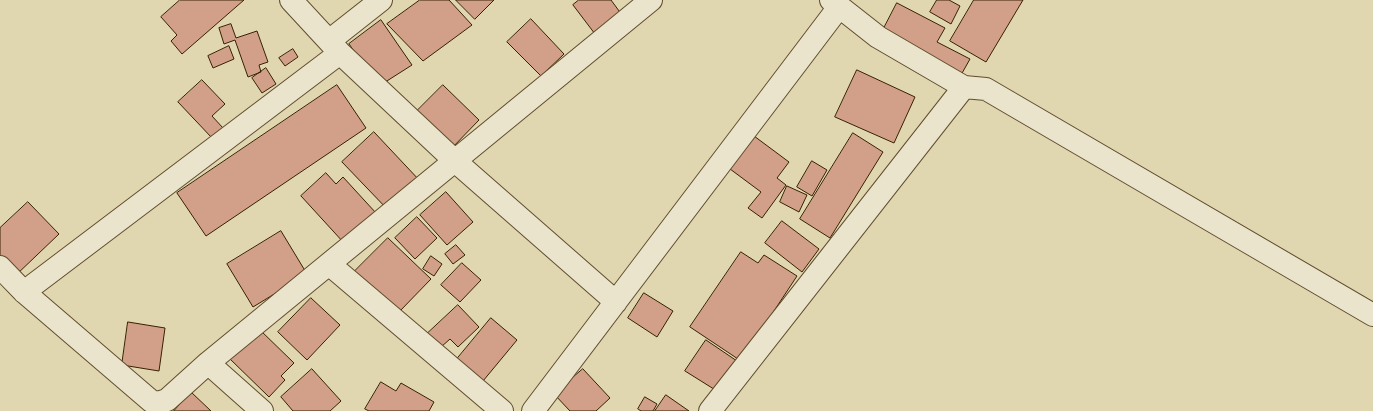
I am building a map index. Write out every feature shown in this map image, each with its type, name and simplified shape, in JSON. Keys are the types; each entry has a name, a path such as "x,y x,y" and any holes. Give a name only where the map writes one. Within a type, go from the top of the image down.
{"street":[{"path":"291,0 334,47 455,160 616,302"},
{"path":"24,292 334,47 381,0"},
{"path":"0,267 24,292 151,401 158,403 167,400 208,362 330,264 651,0"},
{"path":"533,411 616,302 835,3 878,37 964,87 986,89 1373,315"},
{"path":"710,411 964,87"},
{"path":"330,264 502,411"},
{"path":"208,362 262,411"}],"building":[{"path":"180,0 244,0 182,54 171,41 177,35 161,17"},
{"path":"420,0 449,0 472,25 423,61 387,24"},
{"path":"456,0 494,0 475,19"},
{"path":"579,0 611,0 622,15 595,34 573,5"},
{"path":"937,0 949,0 960,6 951,24 930,12"},
{"path":"974,0 1023,0 986,62 950,41"},
{"path":"897,3 945,28 937,42 970,59 961,75 882,32"},
{"path":"531,19 564,54 541,76 507,42"},
{"path":"381,20 412,65 379,86 349,44"},
{"path":"231,24 236,38 257,31 268,62 259,65 261,72 248,77 235,40 224,44 219,28"},
{"path":"229,46 234,59 213,68 208,56"},
{"path":"293,49 298,57 285,66 279,58"},
{"path":"266,68 276,84 262,93 252,78"},
{"path":"857,70 915,97 894,143 835,117"},
{"path":"202,80 225,104 212,116 223,128 212,138 178,102"},
{"path":"337,85 366,128 206,236 177,193"},
{"path":"443,85 479,120 450,150 413,115"},
{"path":"374,132 421,182 389,211 342,162"},
{"path":"750,133 789,162 777,178 786,185 762,218 748,208 761,192 726,166"},
{"path":"853,133 883,152 830,238 800,219"},
{"path":"812,161 827,170 812,196 797,187"},
{"path":"326,173 336,184 343,177 376,213 344,243 301,196"},
{"path":"787,186 807,195 799,212 780,202"},
{"path":"446,192 473,222 447,245 420,215"},
{"path":"28,202 59,234 15,276 0,261 0,228"},
{"path":"417,217 437,238 415,259 395,238"},
{"path":"782,221 819,249 802,272 765,243"},
{"path":"281,231 307,274 253,307 227,264"},
{"path":"388,238 431,279 399,312 350,276"},
{"path":"456,245 465,255 453,264 445,254"},
{"path":"741,252 758,263 764,255 797,276 741,361 690,327"},
{"path":"431,256 442,264 434,276 423,269"},
{"path":"462,263 481,280 460,302 441,285"},
{"path":"644,293 673,311 657,337 628,318"},
{"path":"311,298 340,325 307,360 278,332"},
{"path":"458,305 479,327 458,347 450,339 441,347 428,333"},
{"path":"491,318 517,340 483,381 457,359"},
{"path":"128,322 165,328 159,371 122,365"},
{"path":"258,328 294,363 281,376 285,380 269,397 229,358"},
{"path":"706,340 737,361 717,391 685,371"},
{"path":"312,369 341,401 330,411 293,411 281,397"},
{"path":"583,369 610,398 596,411 570,411 554,394"},
{"path":"381,382 396,391 401,383 434,402 429,411 369,411 365,409"},
{"path":"191,392 211,411 174,411"},
{"path":"666,395 689,411 655,411"},
{"path":"645,397 657,404 653,411 641,411 638,409"}]}
